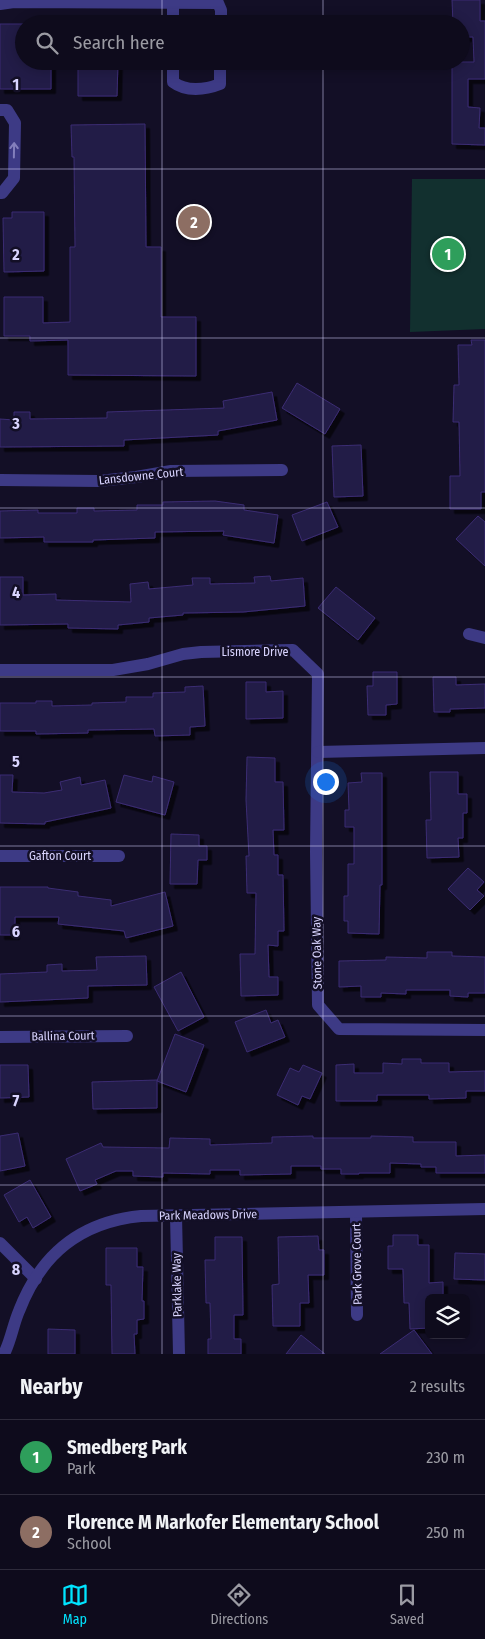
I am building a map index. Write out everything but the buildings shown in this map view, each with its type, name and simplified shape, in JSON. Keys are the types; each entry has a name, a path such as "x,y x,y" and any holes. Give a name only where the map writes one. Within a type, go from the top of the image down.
{"street":[{"path":"0,4 14,2 218,3 221,15"},
{"path":"173,3 173,15"},
{"path":"173,70 173,82 181,88 208,89 220,84 220,70"},
{"path":"0,110 7,110 15,123 14,178 0,193"},
{"name":"Lansdowne Court","path":"0,480 99,481 171,471 282,470"},
{"path":"469,634 485,638"},
{"name":"Lismore Drive","path":"0,670 113,670 148,664 183,654 293,650 318,674 318,752"},
{"path":"318,752 485,748"},
{"name":"Stone Oak Way","path":"318,752 316,852 318,1005 339,1030 485,1030"},
{"name":"Gafton Court","path":"0,856 119,856"},
{"name":"Ballina Court","path":"0,1037 127,1036"},
{"name":"Park Meadows Drive","path":"4,1354 9,1344 18,1313 36,1279 52,1256 62,1246 76,1237 106,1222 123,1218 176,1215 485,1209"},
{"name":"Park Grove Court","path":"356,1212 357,1315"},
{"name":"Parklake Way","path":"176,1215 179,1354"},
{"path":"0,1243 36,1279"}],"green space":[{"path":"412,179 485,179 485,329 410,332"}],"place":[{"name":"Florence M Markofer Elementary School","path":"194,222"},
{"name":"Smedberg Park","path":"448,254"}]}
